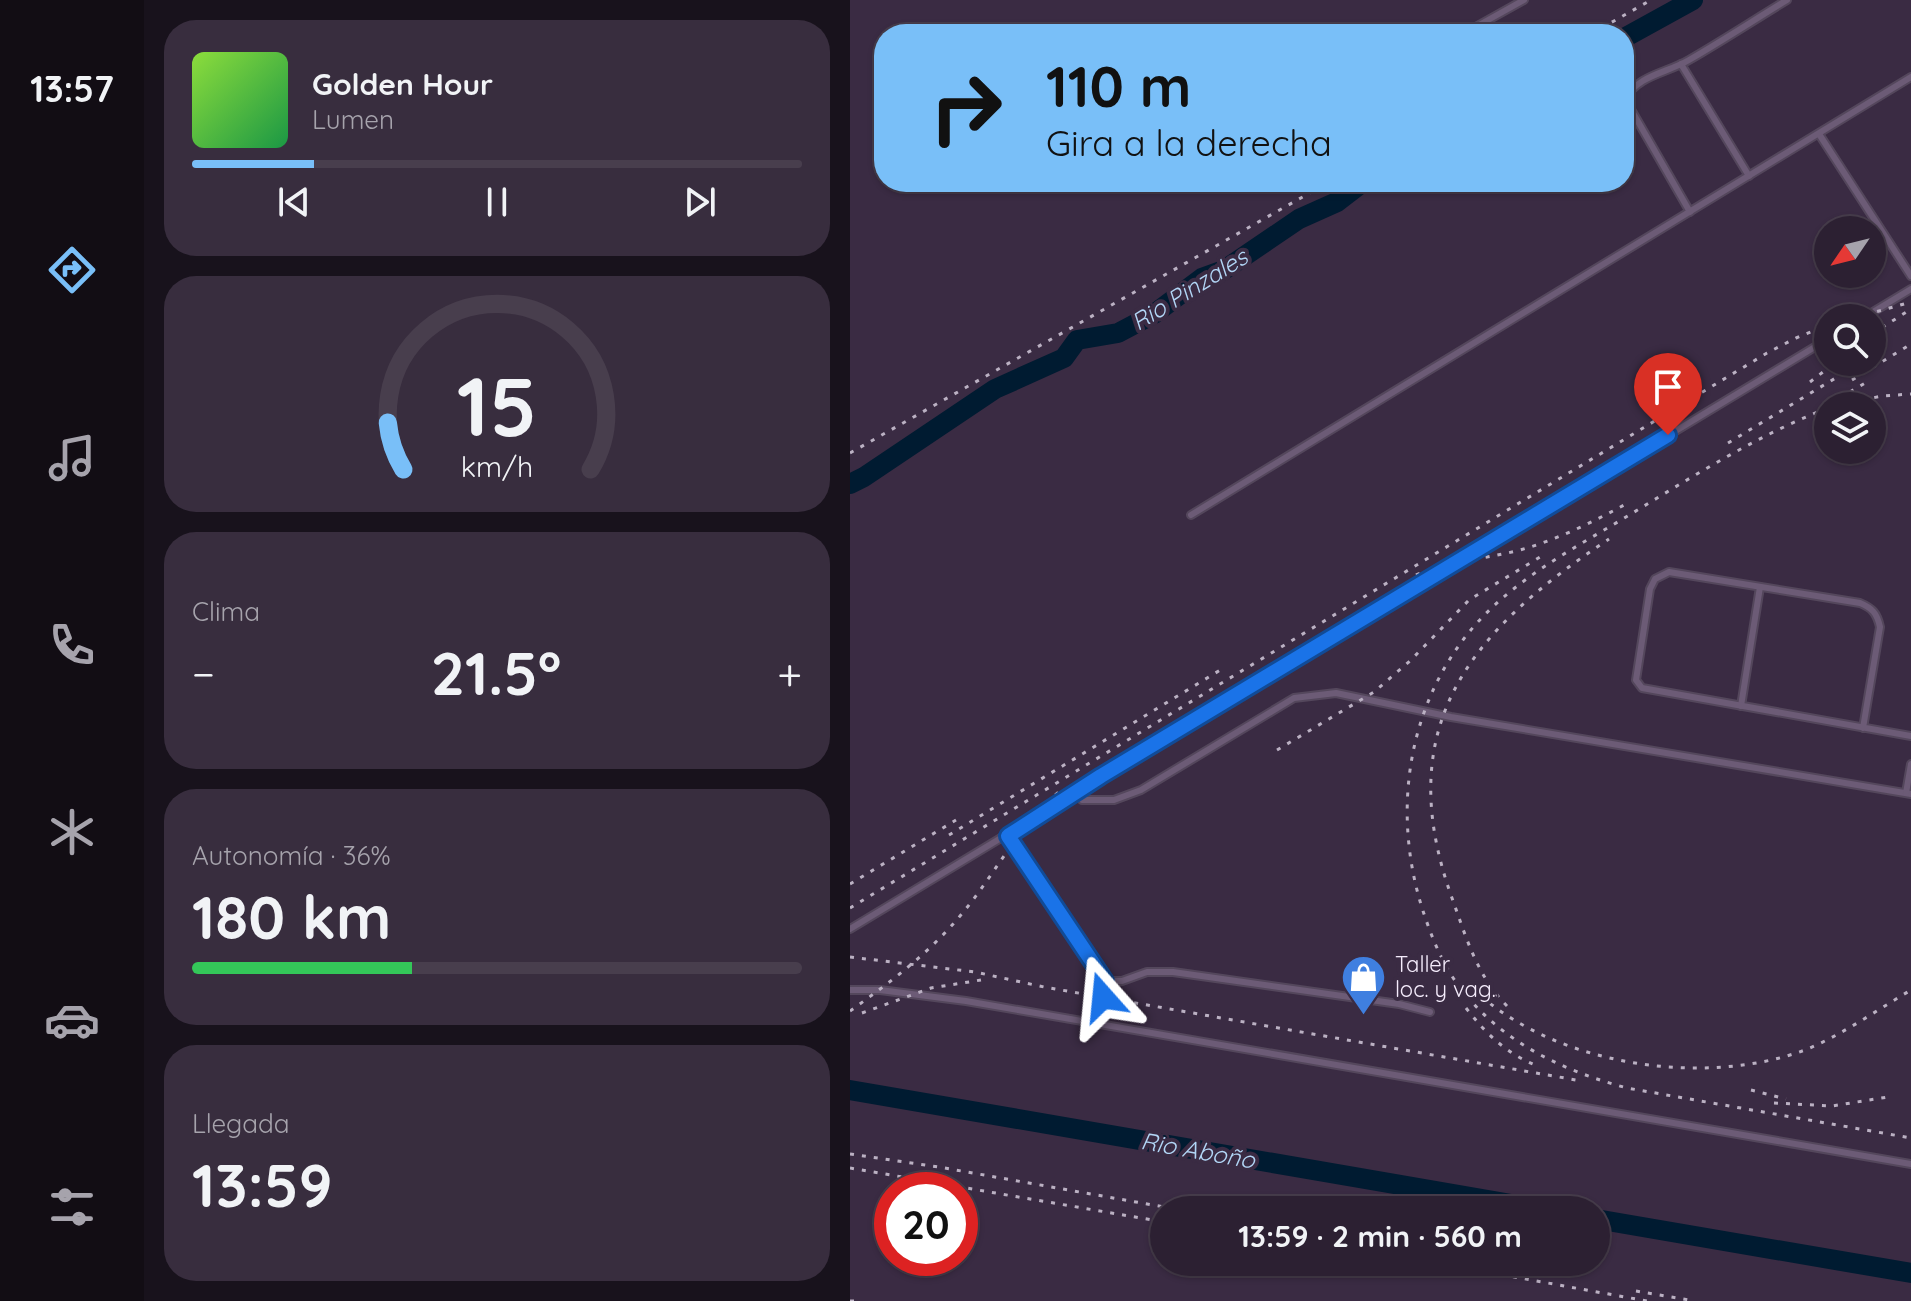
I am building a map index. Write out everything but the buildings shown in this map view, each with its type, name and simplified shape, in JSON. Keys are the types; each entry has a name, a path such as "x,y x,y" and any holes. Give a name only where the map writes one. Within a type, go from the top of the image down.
{"lane":[{"path":"1481,24 1524,0"},
{"path":"1634,88 1661,70 1681,64 1787,0"},
{"path":"1681,64 1749,176"},
{"path":"1191,515 1911,77"},
{"path":"1634,115 1690,212"},
{"path":"1819,134 1911,276"},
{"path":"1886,304 1911,289"},
{"path":"850,929 1814,347"},
{"path":"1863,728 1880,627 1878,616 1871,608 1860,603 1669,572 1655,579 1650,589 1636,680 1642,688 1863,728 1911,736"},
{"path":"1741,706 1760,587"},
{"path":"1074,793 1082,800 1114,800 1141,790 1294,698 1336,693 1451,717 1908,793 1911,764"},
{"path":"1008,836 1105,981 1099,1023"},
{"path":"1105,981 1122,981 1147,972 1173,972 1399,1004 1430,1012"},
{"path":"850,990 912,993 1099,1023 1911,1164"}],"waterway":[{"name":"Rio Pinzales","path":"1634,32 1693,0"},
{"name":"Rio Pinzales","path":"850,484 995,389 1064,358 1077,340 1118,333 1154,314 1202,278 1224,270 1299,219 1337,202 1350,192"},
{"name":"Rio Aboño","path":"850,1090 1464,1196"},
{"name":"Rio Aboño","path":"1610,1221 1911,1273"}],"railway":[{"path":"1609,24 1651,0"},
{"path":"850,453 1311,192"},
{"path":"1886,309 1911,302"},
{"path":"1886,325 1911,309"},
{"path":"850,908 1767,353 1814,331"},
{"path":"1852,380 1911,344"},
{"path":"1810,382 1818,376"},
{"path":"1728,443 1839,376"},
{"path":"1850,392 1867,382"},
{"path":"1886,396 1911,394"},
{"path":"1814,414 1752,443 1679,485 1546,566 1487,612 1448,661 1431,694 1411,764 1407,801 1408,838 1413,875 1423,911 1446,965 1472,1002 1510,1036 1532,1050 1578,1072 1627,1088 1911,1138"},
{"path":"1416,575 1442,566 1533,546 1624,505"},
{"path":"1507,1006 1488,982 1474,955 1452,898 1435,837 1431,782 1438,733 1455,688 1482,648 1517,610 1609,539"},
{"path":"1277,750 1374,692 1411,660 1469,600 1540,557"},
{"path":"949,835 1222,669"},
{"path":"850,1011 896,977 939,939 965,910 1032,819 1060,791"},
{"path":"850,884 956,820"},
{"path":"850,957 975,972 1044,987 1576,1080"},
{"path":"862,1013 931,988 981,980"},
{"path":"1481,996 1514,1020 1552,1039 1593,1054 1680,1068 1724,1067 1766,1061 1805,1050 1846,1030 1911,990"},
{"path":"1466,1008 1499,1043 1518,1057 1540,1067"},
{"path":"1751,1090 1786,1099"},
{"path":"1774,1103 1832,1106 1888,1097"},
{"path":"850,1154 1150,1204"},
{"path":"850,1168 1150,1220"},
{"path":"1509,1276 1647,1301"},
{"path":"1636,1291 1695,1301"}],"place":[{"name":"Taller loc. y vag.","path":"1364,1016"}],"route":[{"path":"1103,997 1105,981 1008,836 1101,776 1668,435"}]}
